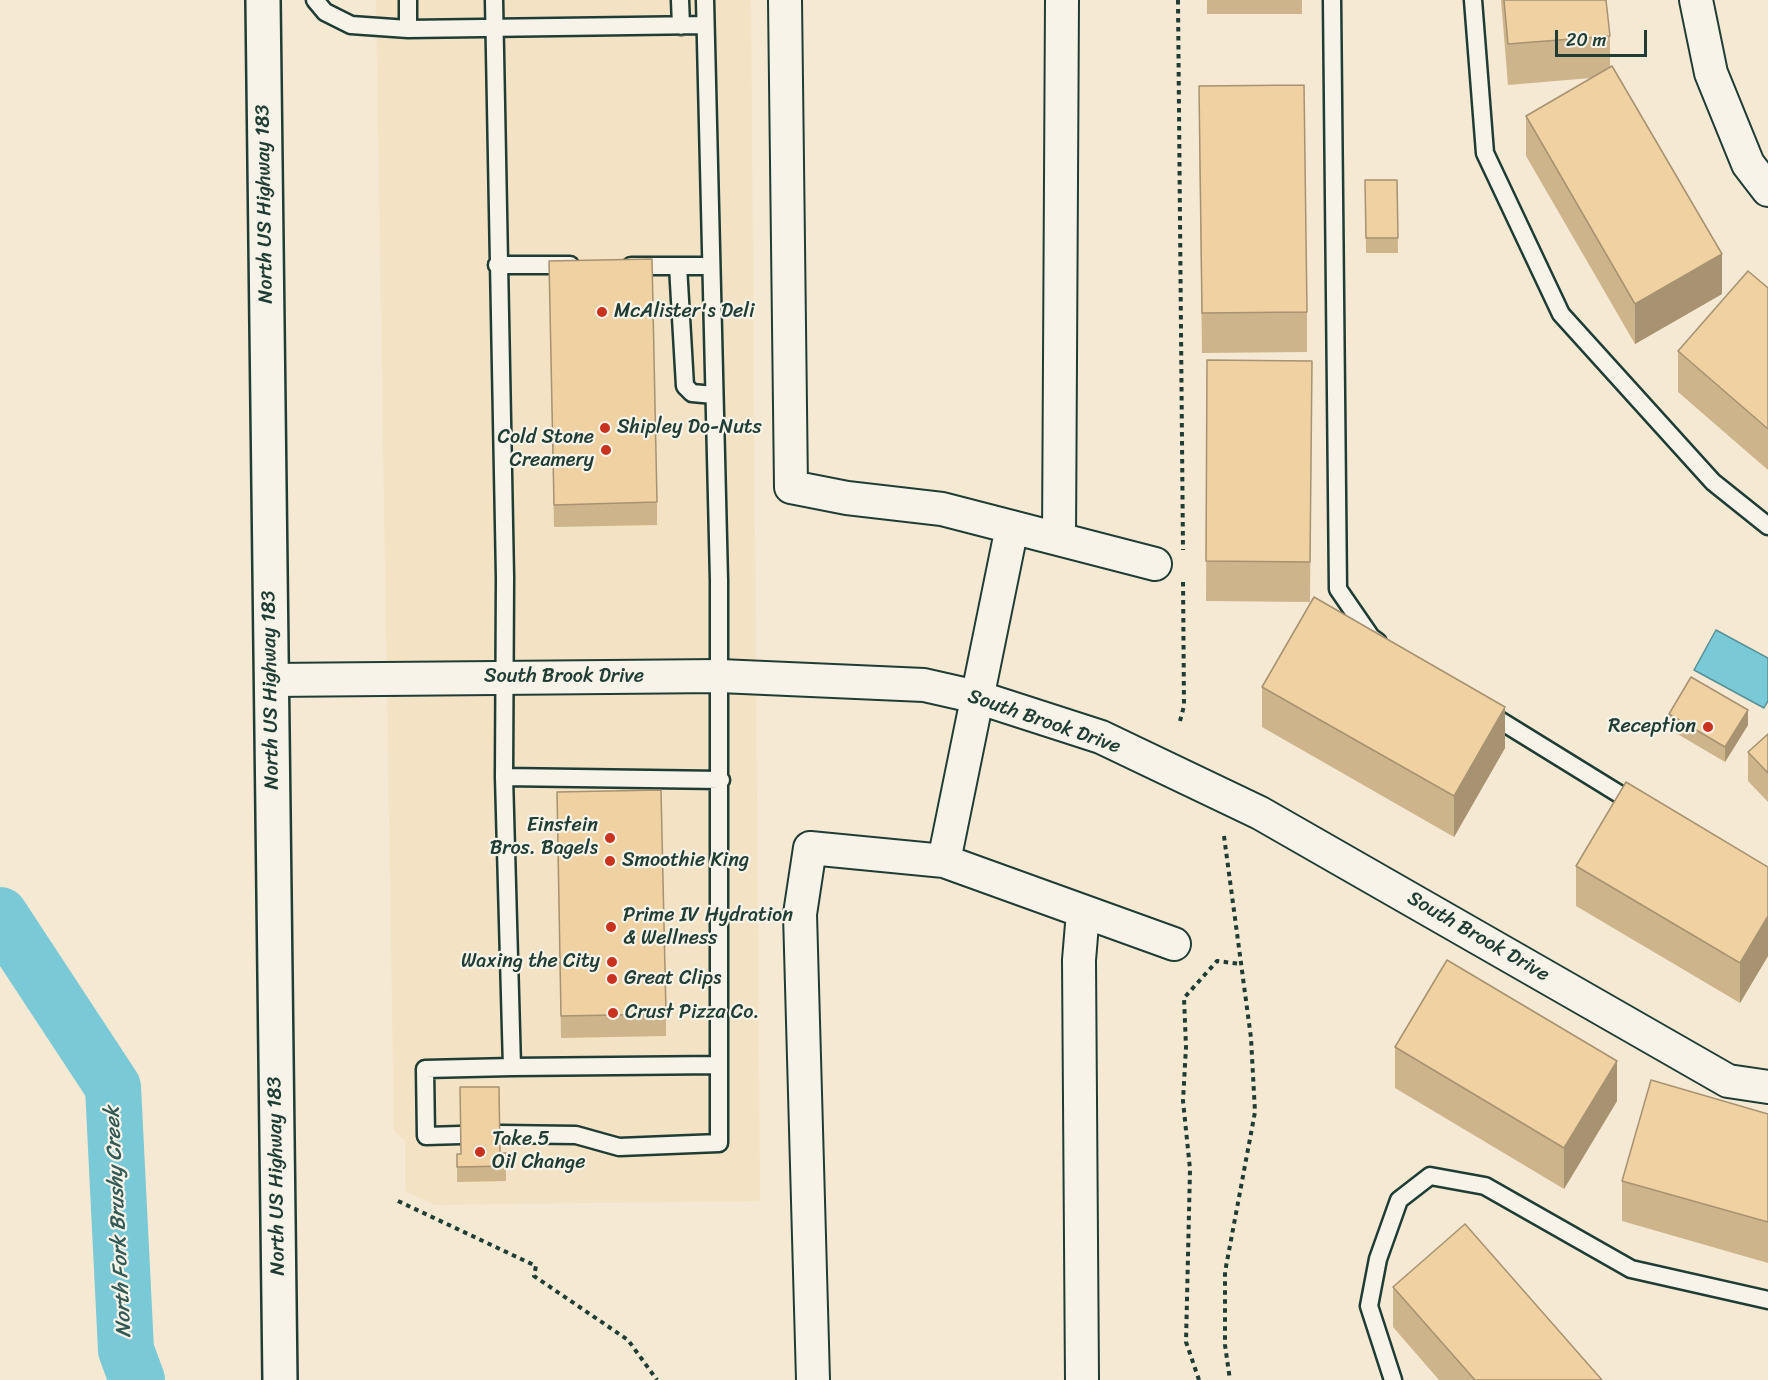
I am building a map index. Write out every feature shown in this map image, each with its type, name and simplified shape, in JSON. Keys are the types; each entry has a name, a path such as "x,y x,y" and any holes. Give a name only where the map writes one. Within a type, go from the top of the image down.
{"main road":[{"name":"North US Highway 183","path":"263,0 280,1380"}],"street":[{"path":"785,0 790,487 847,498 942,509 1174,567"},
{"path":"1059,539 1062,0"},
{"path":"1696,0 1711,73 1748,164 1768,190"},
{"path":"944,861 1012,527"},
{"name":"South Brook Drive","path":"271,680 720,676 924,685 977,697 1101,737 1260,813 1728,1081 1768,1087"},
{"path":"813,1380 800,914 810,848 944,861 1174,944"},
{"path":"1082,1380 1079,960 1083,912"}],"lane":[{"path":"315,0 325,12 351,26 408,29 494,29 705,25"},
{"path":"408,0 408,29"},
{"path":"494,0 497,265 505,577 504,777 512,1067"},
{"path":"680,0 681,26"},
{"path":"500,1134 576,1135 619,1147 720,1143 720,676 705,0"},
{"path":"1332,0 1338,589 1371,637 1390,650"},
{"path":"1473,0 1485,153 1561,314 1713,482 1768,526"},
{"path":"497,265 588,265"},
{"path":"610,266 711,266"},
{"path":"678,266 685,386 692,393 714,395"},
{"path":"1476,705 1650,812"},
{"path":"504,777 721,780"},
{"path":"460,1135 426,1136 425,1069 719,1065"},
{"path":"1393,1380 1370,1306 1378,1259 1399,1200 1430,1176 1485,1186 1631,1269 1768,1300"}],"path":[{"path":"1178,0 1174,567 1184,706 1180,721"},
{"path":"1224,836 1251,1038 1255,1112 1225,1272 1225,1345 1230,1380"},
{"path":"1199,1380 1186,1342 1190,1169 1183,1101 1186,1047 1184,998 1217,961 1241,964"},
{"path":"398,1201 536,1266 534,1276 628,1340 657,1380"}],"shaded area":[{"path":"376,0 751,0 760,1201 435,1205 405,1191 405,1140 394,1131"}],"water":[{"path":"1716,630 1768,658 1768,701 1764,708 1694,670"}],"building":[{"path":"1504,0 1606,0 1610,36 1508,44"},
{"path":"1612,66 1722,254 1635,304 1526,116"},
{"path":"1304,85 1307,312 1202,313 1199,86"},
{"path":"1365,180 1397,180 1398,238 1366,238"},
{"path":"652,259 657,502 554,505 549,261"},
{"path":"1748,271 1768,288 1768,429 1678,351"},
{"path":"1207,360 1312,361 1310,562 1206,561"},
{"path":"1314,597 1505,707 1454,796 1262,687"},
{"name":"Reception","path":"1691,677 1748,710 1725,747 1669,714"},
{"path":"1768,734 1768,773 1748,752"},
{"path":"1626,782 1768,867 1768,916 1740,963 1576,866"},
{"path":"661,790 666,1014 561,1016 557,792"},
{"path":"1447,960 1617,1061 1564,1148 1395,1047"},
{"path":"1651,1080 1768,1114 1768,1222 1622,1181"},
{"name":"Take 5 Oil Change","path":"460,1087 499,1087 500,1153 506,1153 506,1166 457,1167 457,1154 461,1154"},
{"path":"1465,1224 1602,1380 1475,1380 1393,1287"}],"waterway":[{"name":"North Fork Brushy Creek","path":"0,915 113,1087 126,1350 137,1380"}],"place":[{"name":"McAlister's Deli","path":"602,312"},
{"name":"Shipley Do-Nuts","path":"605,428"},
{"name":"Cold Stone Creamery","path":"606,450"},
{"name":"Reception","path":"1708,727"},
{"name":"Einstein Bros. Bagels","path":"610,838"},
{"name":"Smoothie King","path":"610,861"},
{"name":"Prime IV Hydration & Wellness","path":"611,927"},
{"name":"Waxing the City","path":"612,962"},
{"name":"Great Clips","path":"612,979"},
{"name":"Crust Pizza Co.","path":"613,1013"},
{"name":"Take 5 Oil Change","path":"480,1152"}]}
